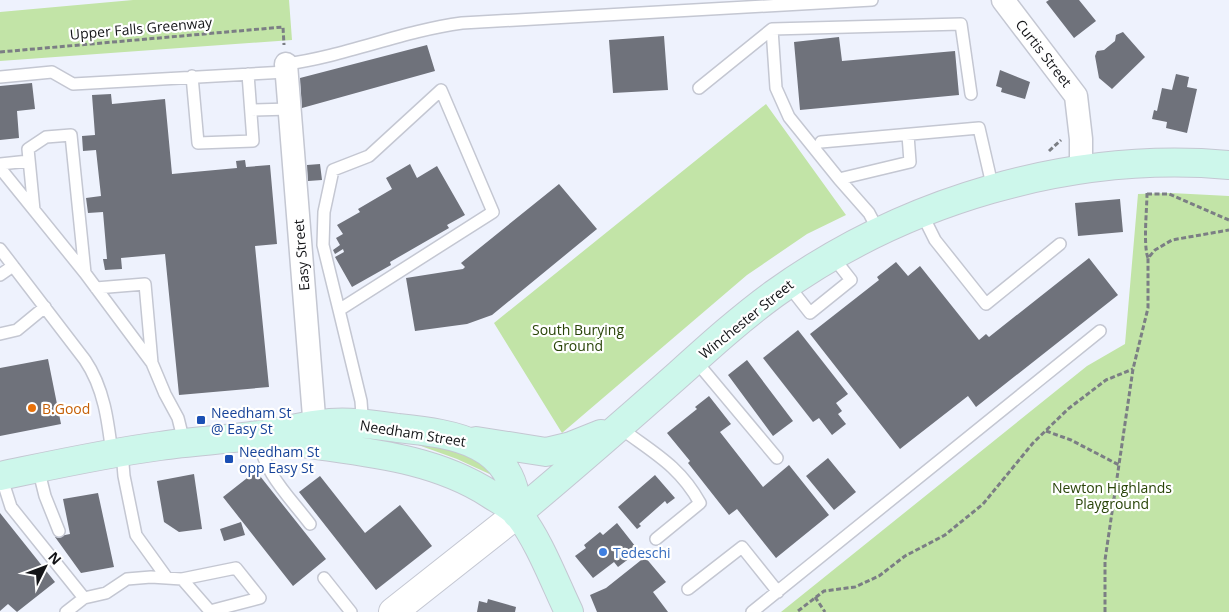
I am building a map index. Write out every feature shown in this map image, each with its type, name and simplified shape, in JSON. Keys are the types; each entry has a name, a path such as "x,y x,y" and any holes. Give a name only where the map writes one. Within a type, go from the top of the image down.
{"main road":[{"name":"Winchester Street","path":"517,514 741,319 788,284 833,256 879,232 922,214 993,189 1081,170 1151,163 1229,165"},
{"path":"461,438 546,452 571,446 619,427"},
{"name":"Needham Street","path":"1,476 184,442 258,435 358,437 407,429 461,438 487,450 505,470 515,490 517,514"},
{"name":"Needham Street","path":"358,437 408,460 452,475 488,492 517,514"},
{"path":"517,514 544,560 569,612"}],"street":[{"name":"Curtis Street","path":"1003,0 1066,80 1076,96 1081,138 1081,170"},
{"name":"Easy Street","path":"286,68 316,435"},
{"name":"Winchester Street","path":"393,612 517,514"}],"lane":[{"path":"0,77 52,72 73,84 248,74 286,68 417,31 462,23 872,0"},
{"path":"699,88 772,29 961,24 971,94"},
{"path":"772,29 776,88 789,117 869,213 879,232"},
{"path":"192,76 198,143 253,141 248,74"},
{"path":"339,310 493,212 441,90 368,156 333,170 324,212 323,245 361,401 362,415 358,437"},
{"path":"251,110 290,109"},
{"path":"821,142 978,128 993,189"},
{"path":"34,210 28,149 46,137 71,135 85,273"},
{"path":"839,178 910,162 908,135"},
{"path":"0,164 29,161"},
{"path":"0,168 85,273 152,363 178,418 184,442"},
{"path":"922,214 935,240 986,304 1060,244"},
{"path":"0,249 85,360 97,379 124,476 136,535 167,578"},
{"path":"788,284 810,313 851,280 833,256"},
{"path":"0,275 13,266"},
{"path":"96,288 145,284 152,363"},
{"path":"0,334 18,330 45,307"},
{"path":"752,612 1100,331"},
{"path":"695,360 777,458"},
{"path":"619,427 674,466 690,486 700,503 656,539"},
{"path":"258,435 260,451 266,466 310,524"},
{"path":"38,468 44,492 58,531"},
{"path":"1,476 11,507 84,598"},
{"path":"688,589 742,547 778,592"},
{"path":"66,612 84,598 106,593 127,579 151,576 182,579 236,568 260,598 210,611 182,579"},
{"path":"324,578 352,612"}],"path":[{"name":"Upper Falls Greenway","path":"0,52 283,27"},
{"path":"1106,612 1105,560 1133,369 1148,308 1148,258 1145,245 1148,222 1147,184"},
{"path":"1147,194 1169,194 1229,220"},
{"path":"1148,258 1154,250 1172,240 1229,230"},
{"path":"798,611 824,591 855,586 879,576 905,556 945,535 988,500 1033,443 1068,409 1106,380 1133,369"},
{"path":"1046,431 1071,440 1119,465"},
{"path":"815,597 825,612"}],"green space":[{"path":"133,0 289,0 292,40 0,61 0,12"},
{"name":"South Burying Ground","path":"766,104 846,215 807,234 747,275 562,433 494,323"},
{"name":"Newton Highlands Playground","path":"1171,193 1229,196 1229,612 781,612 1087,366 1125,344 1138,194"},
{"path":"410,442 469,451 496,477 457,459"}],"building":[{"path":"1049,0 1079,0 1096,21 1074,38 1046,2"},
{"path":"1123,32 1145,57 1112,89 1099,78 1095,56 1097,51 1104,50 1115,41 1116,35"},
{"path":"664,36 668,90 613,93 609,40"},
{"path":"839,37 842,61 955,51 959,95 800,110 794,42"},
{"path":"427,45 435,71 302,108 300,78"},
{"path":"1000,70 1030,82 1025,99 1001,92 1002,88 996,86"},
{"path":"1176,74 1189,77 1187,87 1197,89 1187,133 1166,128 1167,122 1152,119 1154,110 1157,111 1162,88 1172,90"},
{"path":"32,83 35,109 17,111 19,138 0,140 0,86"},
{"path":"111,94 112,104 165,99 172,174 237,168 236,161 245,160 246,167 270,165 277,244 255,246 269,387 179,395 165,254 121,258 122,269 105,270 103,259 107,259 103,212 88,213 86,198 101,196 96,150 83,151 82,136 95,135 92,95"},
{"path":"320,164 322,180 308,181 307,165"},
{"path":"410,164 417,178 437,166 465,215 447,225 449,228 390,262 391,265 352,287 335,257 344,252 343,249 335,254 333,250 340,245 336,238 343,234 337,225 360,212 358,209 392,189 386,178"},
{"path":"559,184 597,229 492,315 467,324 415,331 406,278 463,269 465,267 461,263"},
{"path":"1120,199 1123,232 1078,236 1075,203"},
{"path":"1089,258 1118,295 976,407 968,396 900,449 810,334 879,280 877,277 896,262 908,276 920,266 979,340 986,334 989,337"},
{"path":"798,330 848,394 836,403 842,411 838,414 846,424 832,435 819,418 813,422 763,358"},
{"path":"48,359 61,424 0,436 0,368"},
{"path":"747,360 793,421 773,436 728,375"},
{"path":"709,396 731,424 720,432 763,487 789,465 829,515 776,558 737,509 729,515 667,433 697,409 695,407"},
{"path":"828,458 856,492 834,510 806,476"},
{"path":"256,471 326,559 293,586 223,497"},
{"path":"194,474 202,529 179,532 164,522 157,481"},
{"path":"655,475 675,498 667,504 665,501 639,524 641,526 637,529 618,507"},
{"path":"320,476 365,533 400,505 432,546 376,590 299,492"},
{"path":"98,493 114,567 81,573 55,537 70,534 63,499"},
{"path":"0,513 55,582 17,612 8,604 0,611"},
{"path":"241,522 245,535 224,541 220,529"},
{"path":"617,523 639,551 618,567 614,562 593,578 575,556 586,548 584,545 600,532 603,535"},
{"path":"645,557 666,582 653,592 668,612 597,612 590,595 606,588"},
{"path":"488,599 516,607 515,612 477,612 479,601 487,603"}],"place":[{"name":"B.Good","path":"32,408"},
{"name":"Needham St @ Easy St","path":"201,420"},
{"name":"Needham St opp Easy St","path":"229,459"},
{"name":"Tedeschi","path":"603,552"}]}
